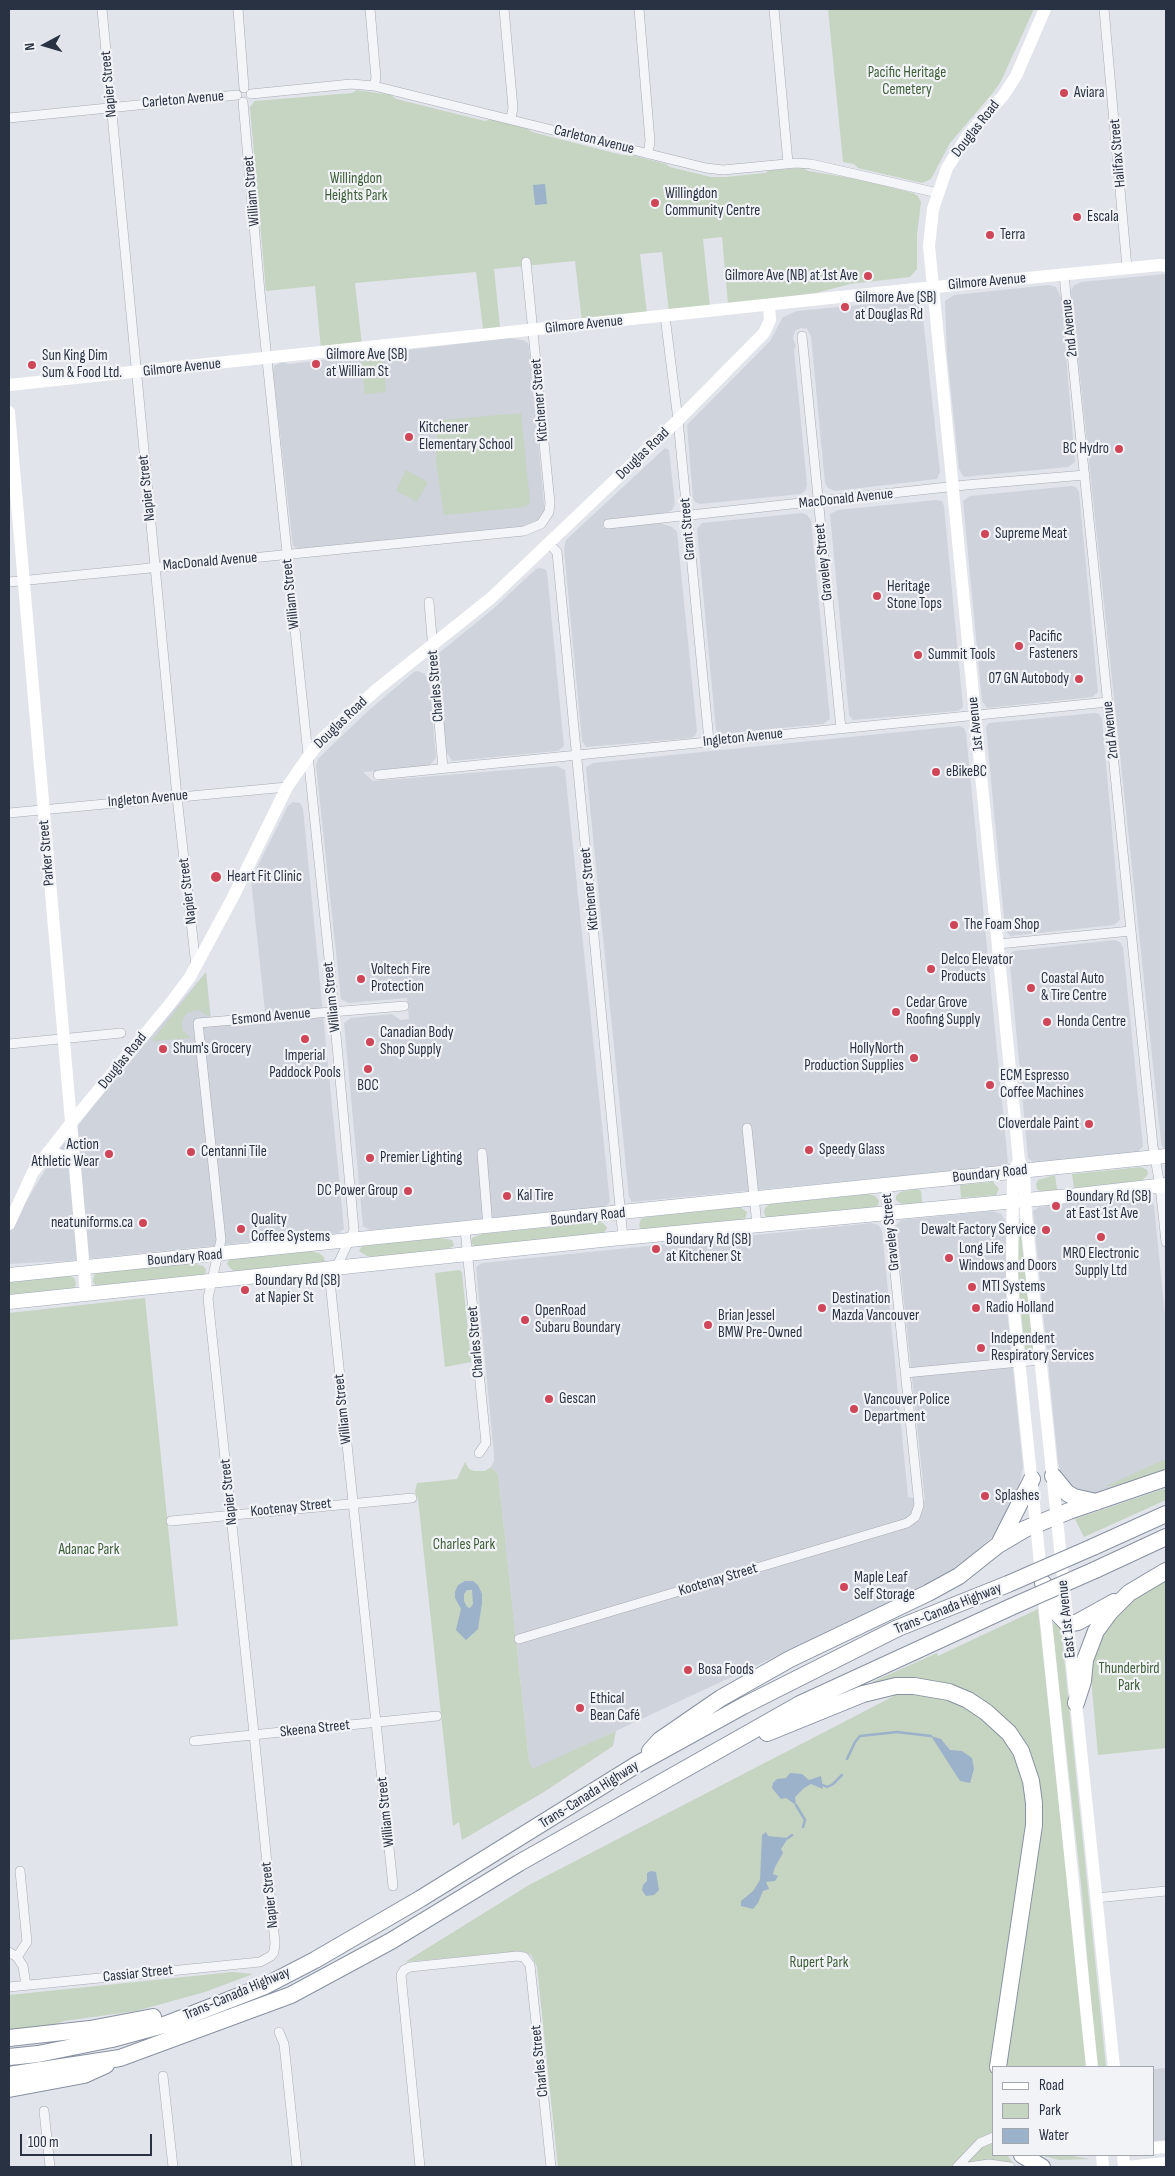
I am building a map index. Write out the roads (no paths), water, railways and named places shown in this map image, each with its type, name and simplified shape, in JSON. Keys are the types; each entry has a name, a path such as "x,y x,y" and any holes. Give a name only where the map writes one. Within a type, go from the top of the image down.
{"highway":[{"path":"1053,1476 1061,1487 1074,1497 1096,1502"},
{"path":"636,1765 660,1740 721,1698 790,1659 928,1593 959,1576 998,1544 1036,1524 1166,1478"},
{"path":"998,1544 1032,1479"},
{"name":"Trans-Canada Highway","path":"9,2057 38,2054 112,2039 167,2024 264,1986 316,1960 420,1899 636,1765 758,1698 898,1628 1008,1584 1166,1514"},
{"name":"Trans-Canada Highway","path":"9,2075 120,2058 292,1994 367,1954 519,1862 800,1704 1166,1537"},
{"path":"1043,1584 1053,1598 1058,1614 1068,1624 1078,1622 1166,1571"},
{"path":"1076,1703 1083,1681 1085,1660 1096,1632 1110,1612 1128,1593"},
{"path":"685,1770 841,1702 863,1694 896,1686 931,1688 949,1692 974,1704 998,1722 1020,1752 1031,1780 1034,1803 1034,1825 998,2066"},
{"path":"9,2038 114,2025 219,2004"},
{"path":"9,2089 84,2075 120,2058"},
{"path":"1024,2156 1042,2167"}],"main road":[{"name":"Boundary Road","path":"9,1275 886,1186 1018,1168 1160,1157"},
{"name":"Boundary Road","path":"9,1302 623,1238 1163,1185"}],"street":[{"name":"Napier Street","path":"102,9 135,373 177,797 196,966"},
{"name":"William Street","path":"238,9 267,359 334,1012 354,1230 330,1282 393,1886"},
{"path":"370,9 376,78 374,86"},
{"path":"504,9 513,108 511,118"},
{"path":"639,9 650,141 648,154"},
{"path":"774,9 788,163"},
{"name":"Douglas Road","path":"932,287 930,230 933,209 947,168 956,151 1003,96 1016,76 1045,9"},
{"name":"Halifax Street","path":"1104,9 1128,268"},
{"name":"Carleton Avenue","path":"9,118 351,84 374,86 511,118 648,154 718,170 806,163 829,166 938,193"},
{"name":"Kitchener Street","path":"526,262 550,503 549,512 544,520 531,529"},
{"name":"Gilmore Avenue","path":"9,385 1164,264"},
{"name":"2nd Avenue","path":"1064,275 1131,930 1163,1185 1166,1242"},
{"name":"1st Avenue","path":"932,287 998,944 1018,1168"},
{"name":"Douglas Road","path":"9,1224 33,1172 169,1005 196,966 286,787 322,739 376,690 491,598 678,420 764,334 770,320 769,305"},
{"name":"Grant Street","path":"666,316 709,742"},
{"name":"Graveley Street","path":"802,336 841,729"},
{"name":"Parker Street","path":"9,412 42,809 86,1293"},
{"name":"MacDonald Avenue","path":"608,524 952,487 1085,475"},
{"name":"MacDonald Avenue","path":"9,582 287,556 531,529"},
{"name":"Kitchener Street","path":"549,544 557,552 623,1238"},
{"name":"Charles Street","path":"429,602 443,769"},
{"name":"Ingleton Avenue","path":"378,775 1108,702"},
{"name":"Ingleton Avenue","path":"9,813 286,787"},
{"path":"998,944 1131,930"},
{"name":"Esmond Avenue","path":"198,1023 404,1006"},
{"name":"Napier Street","path":"198,1023 221,1240 208,1298 275,1943 274,1952 266,1959"},
{"path":"9,1044 121,1033"},
{"path":"69,1096 93,1098"},
{"path":"747,1128 757,1225"},
{"path":"48,1152 74,1159"},
{"path":"482,1153 488,1227"},
{"name":"East 1st Avenue","path":"1018,1168 1019,1200 1053,1476 1114,2066"},
{"name":"Graveley Street","path":"886,1186 919,1505 915,1517"},
{"name":"East 1st Avenue","path":"1019,1200 1012,1273 1092,2066"},
{"name":"Charles Street","path":"465,1229 486,1443 479,1453"},
{"path":"905,1374 1040,1360"},
{"name":"Kootenay Street","path":"171,1521 353,1502 412,1498"},
{"name":"Kootenay Street","path":"519,1639 910,1522 915,1517"},
{"name":"Skeena Street","path":"194,1742 437,1716"},
{"path":"20,1871 26,1942 13,1954 23,1966 26,1985"},
{"path":"1096,1898 1166,1891"},
{"name":"Charles Street","path":"420,2167 401,1979 403,1971 410,1967 517,1956 524,1957 530,1965 551,2167"},
{"name":"Cassiar Street","path":"9,1987 242,1964 266,1959"},
{"path":"279,2032 284,2044 297,2167"},
{"path":"163,2076 173,2167"},
{"path":"44,2111 50,2167"},
{"path":"957,2167 975,2147 992,2138"},
{"path":"1125,2167 1166,2163"},
{"path":"968,2167 990,2164 1010,2167"}],"water":[{"path":"545,184 547,204 535,205 533,185"},
{"path":"465,1581 473,1581 478,1585 482,1594 478,1629 466,1640 456,1630 461,1609 455,1598 458,1585","holes":["467,1590 472,1590 473,1604 470,1608 467,1607 464,1601 464,1594"]},
{"path":"931,1736 941,1739 950,1750 962,1751 972,1758 974,1769 970,1783 960,1781"},
{"path":"790,1773 802,1774 809,1780 821,1776 823,1789 811,1784 804,1788 795,1797 796,1805 786,1798 781,1799 772,1788 773,1783 777,1779 786,1778"},
{"path":"766,1832 768,1836 788,1838 781,1849 783,1853 773,1874 778,1876 775,1881 766,1882 769,1889 763,1891 753,1909 741,1906 741,1901 753,1891 760,1880 762,1835"},
{"path":"651,1871 656,1872 659,1890 654,1895 646,1896 642,1890 643,1885 647,1881 647,1873"}],"waterway":[{"path":"847,1759 860,1736 897,1732 931,1736"},
{"path":"823,1785 827,1787 833,1784 842,1775"},
{"path":"796,1805 805,1820 803,1827"},
{"path":"788,1838 792,1835"}],"place":[{"name":"Aviara","path":"1064,93"},
{"name":"Willingdon Community Centre","path":"655,203"},
{"name":"Escala","path":"1077,217"},
{"name":"Terra","path":"990,235"},
{"name":"Gilmore Ave (NB) at 1st Ave","path":"868,276"},
{"name":"Gilmore Ave (SB) at Douglas Rd","path":"845,307"},
{"name":"Gilmore Ave (SB) at William St","path":"316,364"},
{"name":"Sun King Dim Sum & Food Ltd.","path":"32,365"},
{"name":"Kitchener Elementary School","path":"409,437"},
{"name":"BC Hydro","path":"1119,449"},
{"name":"Supreme Meat","path":"985,534"},
{"name":"Heritage Stone Tops","path":"877,596"},
{"name":"Pacific Fasteners","path":"1019,646"},
{"name":"Summit Tools","path":"918,655"},
{"name":"07 GN Autobody","path":"1079,679"},
{"name":"eBikeBC","path":"936,772"},
{"name":"Heart Fit Clinic","path":"216,877"},
{"name":"The Foam Shop","path":"954,925"},
{"name":"Delco Elevator Products","path":"931,969"},
{"name":"Voltech Fire Protection","path":"361,979"},
{"name":"Coastal Auto & Tire Centre","path":"1031,988"},
{"name":"Cedar Grove Roofing Supply","path":"896,1012"},
{"name":"Honda Centre","path":"1047,1022"},
{"name":"Imperial Paddock Pools","path":"305,1039"},
{"name":"Canadian Body Shop Supply","path":"370,1042"},
{"name":"Shum's Grocery","path":"163,1049"},
{"name":"HollyNorth Production Supplies","path":"914,1058"},
{"name":"BOC","path":"368,1069"},
{"name":"ECM Espresso Coffee Machines","path":"990,1085"},
{"name":"Cloverdale Paint","path":"1089,1124"},
{"name":"Speedy Glass","path":"809,1150"},
{"name":"Centanni Tile","path":"191,1152"},
{"name":"Action Athletic Wear","path":"109,1154"},
{"name":"Premier Lighting","path":"370,1158"},
{"name":"DC Power Group","path":"408,1191"},
{"name":"Kal Tire","path":"507,1196"},
{"name":"Boundary Rd (SB) at East 1st Ave","path":"1056,1206"},
{"name":"neatuniforms.ca","path":"143,1223"},
{"name":"Quality Coffee Systems","path":"241,1229"},
{"name":"Dewalt Factory Service","path":"1046,1230"},
{"name":"MRO Electronic Supply Ltd","path":"1101,1237"},
{"name":"Boundary Rd (SB) at Kitchener St","path":"656,1249"},
{"name":"Long Life Windows and Doors","path":"949,1258"},
{"name":"MTI Systems","path":"972,1287"},
{"name":"Boundary Rd (SB) at Napier St","path":"245,1290"},
{"name":"Destination Mazda Vancouver","path":"822,1308"},
{"name":"Radio Holland","path":"976,1308"},
{"name":"OpenRoad Subaru Boundary","path":"525,1320"},
{"name":"Brian Jessel BMW Pre-Owned","path":"708,1325"},
{"name":"Independent Respiratory Services","path":"981,1348"},
{"name":"Gescan","path":"549,1399"},
{"name":"Vancouver Police Department","path":"854,1409"},
{"name":"Splashes","path":"985,1496"},
{"name":"Maple Leaf Self Storage","path":"844,1587"},
{"name":"Bosa Foods","path":"688,1670"},
{"name":"Ethical Bean Café","path":"580,1708"}],"park label":[{"name":"Pacific Heritage Cemetery","path":"907,82"},
{"name":"Willingdon Heights Park","path":"356,188"},
{"name":"Charles Park","path":"464,1545"},
{"name":"Adanac Park","path":"89,1550"},
{"name":"Thunderbird Park","path":"1129,1678"},
{"name":"Rupert Park","path":"819,1963"}]}
